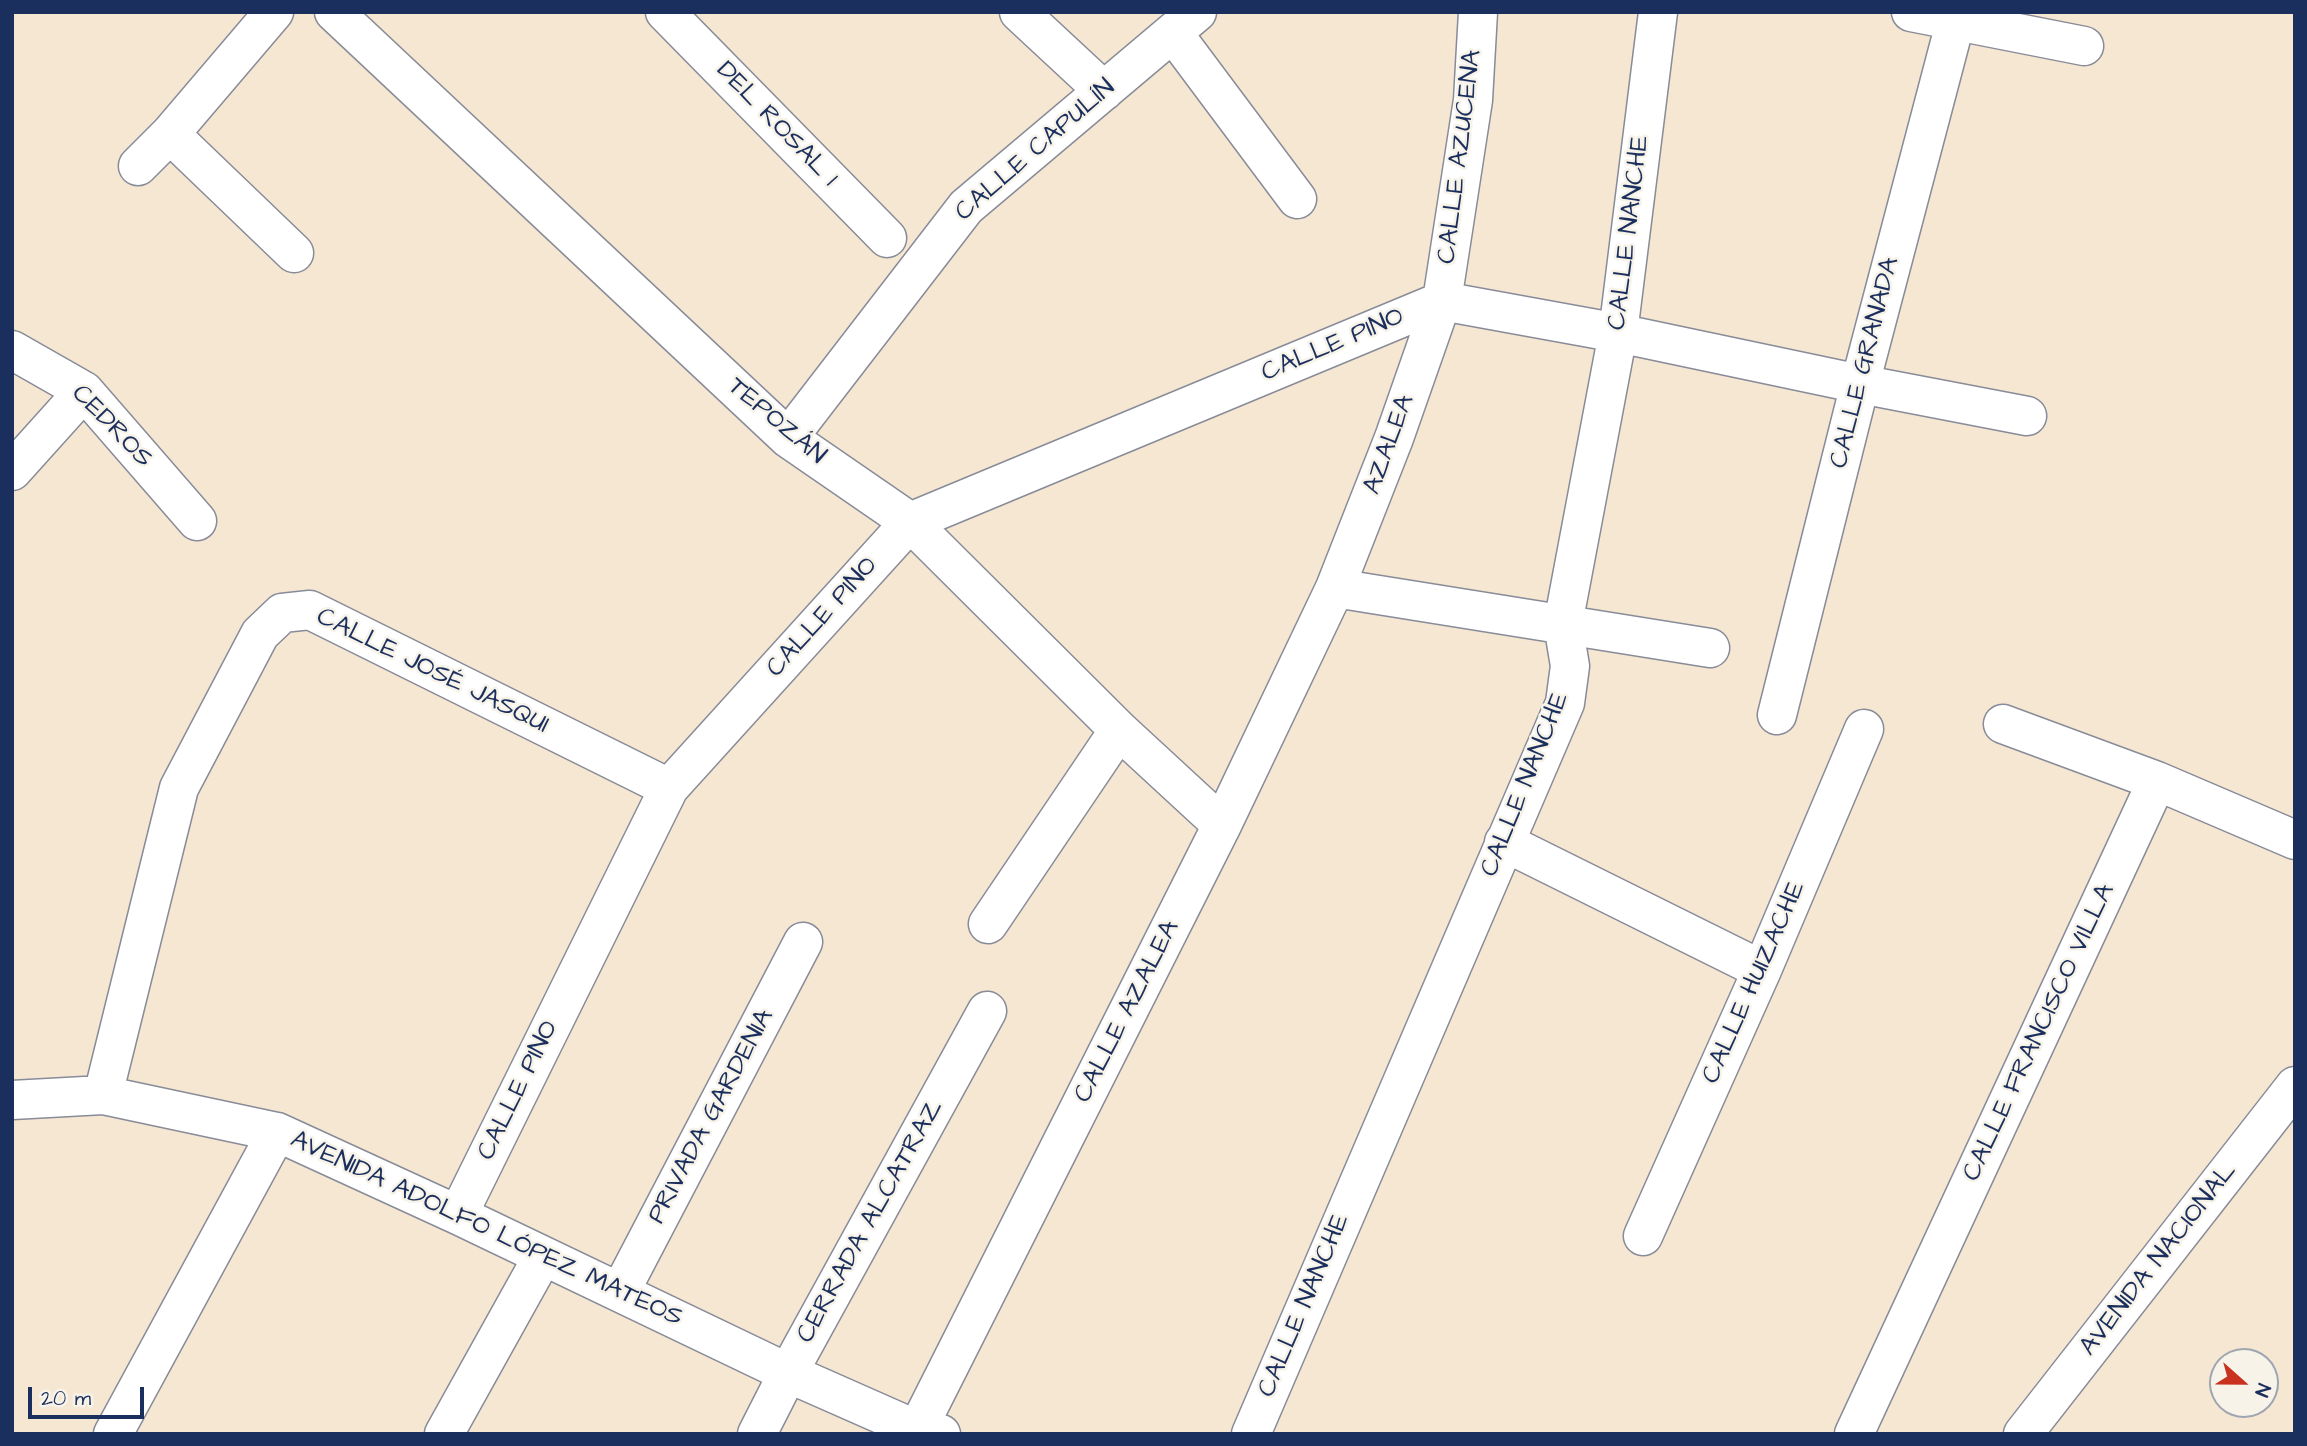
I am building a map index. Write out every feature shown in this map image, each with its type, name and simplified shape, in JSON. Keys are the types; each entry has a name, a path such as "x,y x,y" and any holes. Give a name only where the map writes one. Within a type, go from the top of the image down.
{"street":[{"path":"138,166 170,134 274,12"},
{"name":"TEPOZÁN","path":"334,12 788,438 910,522 1119,730 1222,825"},
{"name":"DEL ROSAL 1","path":"665,12 887,238"},
{"path":"1019,12 1104,91"},
{"name":"CALLE AZUCENA","path":"1441,301 1473,100 1478,12"},
{"name":"CALLE NANCHE","path":"1251,1434 1565,703 1570,666 1563,624 1618,333 1657,12"},
{"path":"1911,12 1957,17 2084,46"},
{"name":"CALLE GRANADA","path":"1777,715 1860,384 1957,17"},
{"path":"1185,22 1297,199"},
{"name":"CALLE CAPULÍN","path":"788,438 966,207 1185,22"},
{"path":"170,134 294,253"},
{"path":"1441,301 1618,333 2027,416"},
{"name":"CALLE PINO","path":"458,1215 670,788 910,522 1441,301"},
{"name":"AZALEA","path":"1335,588 1394,438 1441,301"},
{"name":"CEDROS","path":"12,349 84,391 197,521"},
{"path":"12,471 84,391"},
{"path":"1335,588 1710,648"},
{"name":"CALLE AZALEA","path":"924,1433 1335,588"},
{"name":"CALLE JOSÉ JASQUI","path":"103,1095 179,788 260,634 282,613 310,610 670,788"},
{"path":"2003,724 2157,781 2295,839"},
{"name":"CALLE HUIZACHE","path":"1643,1236 1762,970 1864,729"},
{"path":"988,923 1119,730"},
{"name":"CALLE FRANCISCO VILLA","path":"1854,1434 2157,781"},
{"path":"1504,842 1762,970"},
{"name":"PRIVADA GARDENIA","path":"620,1292 803,942"},
{"name":"CERRADA ALCATRAZ","path":"757,1434 987,1012"},
{"name":"AVENIDA NACIONAL","path":"2023,1434 2295,1086"},
{"name":"AVENIDA ADOLFO LÓPEZ MATEOS","path":"12,1100 103,1095 277,1132 458,1215 788,1373 924,1433"},
{"path":"113,1434 277,1132"},
{"path":"444,1434 543,1256"}]}
